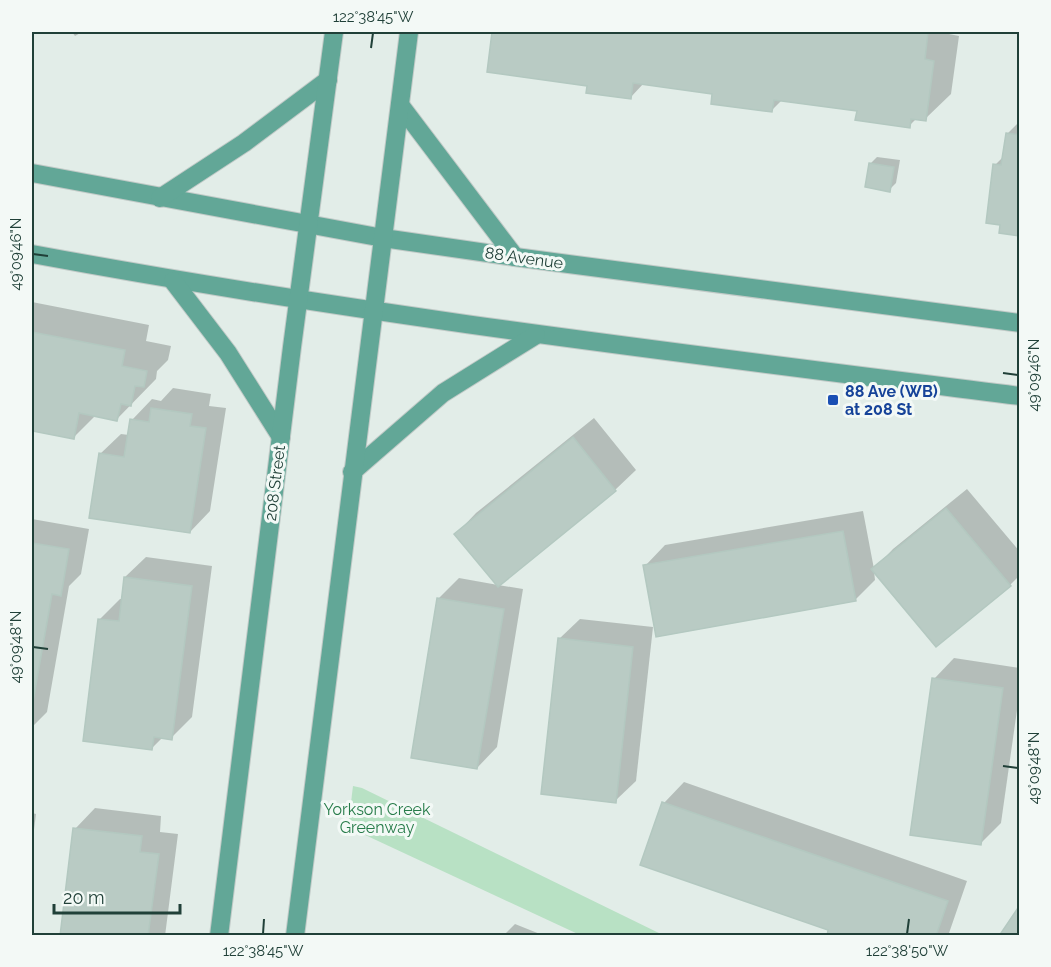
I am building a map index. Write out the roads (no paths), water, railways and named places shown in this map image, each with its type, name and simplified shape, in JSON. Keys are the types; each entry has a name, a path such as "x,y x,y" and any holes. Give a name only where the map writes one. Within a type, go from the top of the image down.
{"main road":[{"name":"208 Street","path":"219,936 298,300 334,32"},
{"path":"295,936 409,32"},
{"path":"160,198 244,143 328,80"},
{"path":"400,105 515,258"},
{"name":"88 Avenue","path":"32,174 309,226 515,258 1020,323"},
{"path":"32,254 173,280 373,312 536,335 1020,396"},
{"path":"173,280 228,353 281,437"},
{"path":"352,472 443,393 536,335"}],"place":[{"name":"88 Ave (WB) at 208 St","path":"833,400"}],"park label":[{"name":"Yorkson Creek Greenway","path":"377,818"}]}
